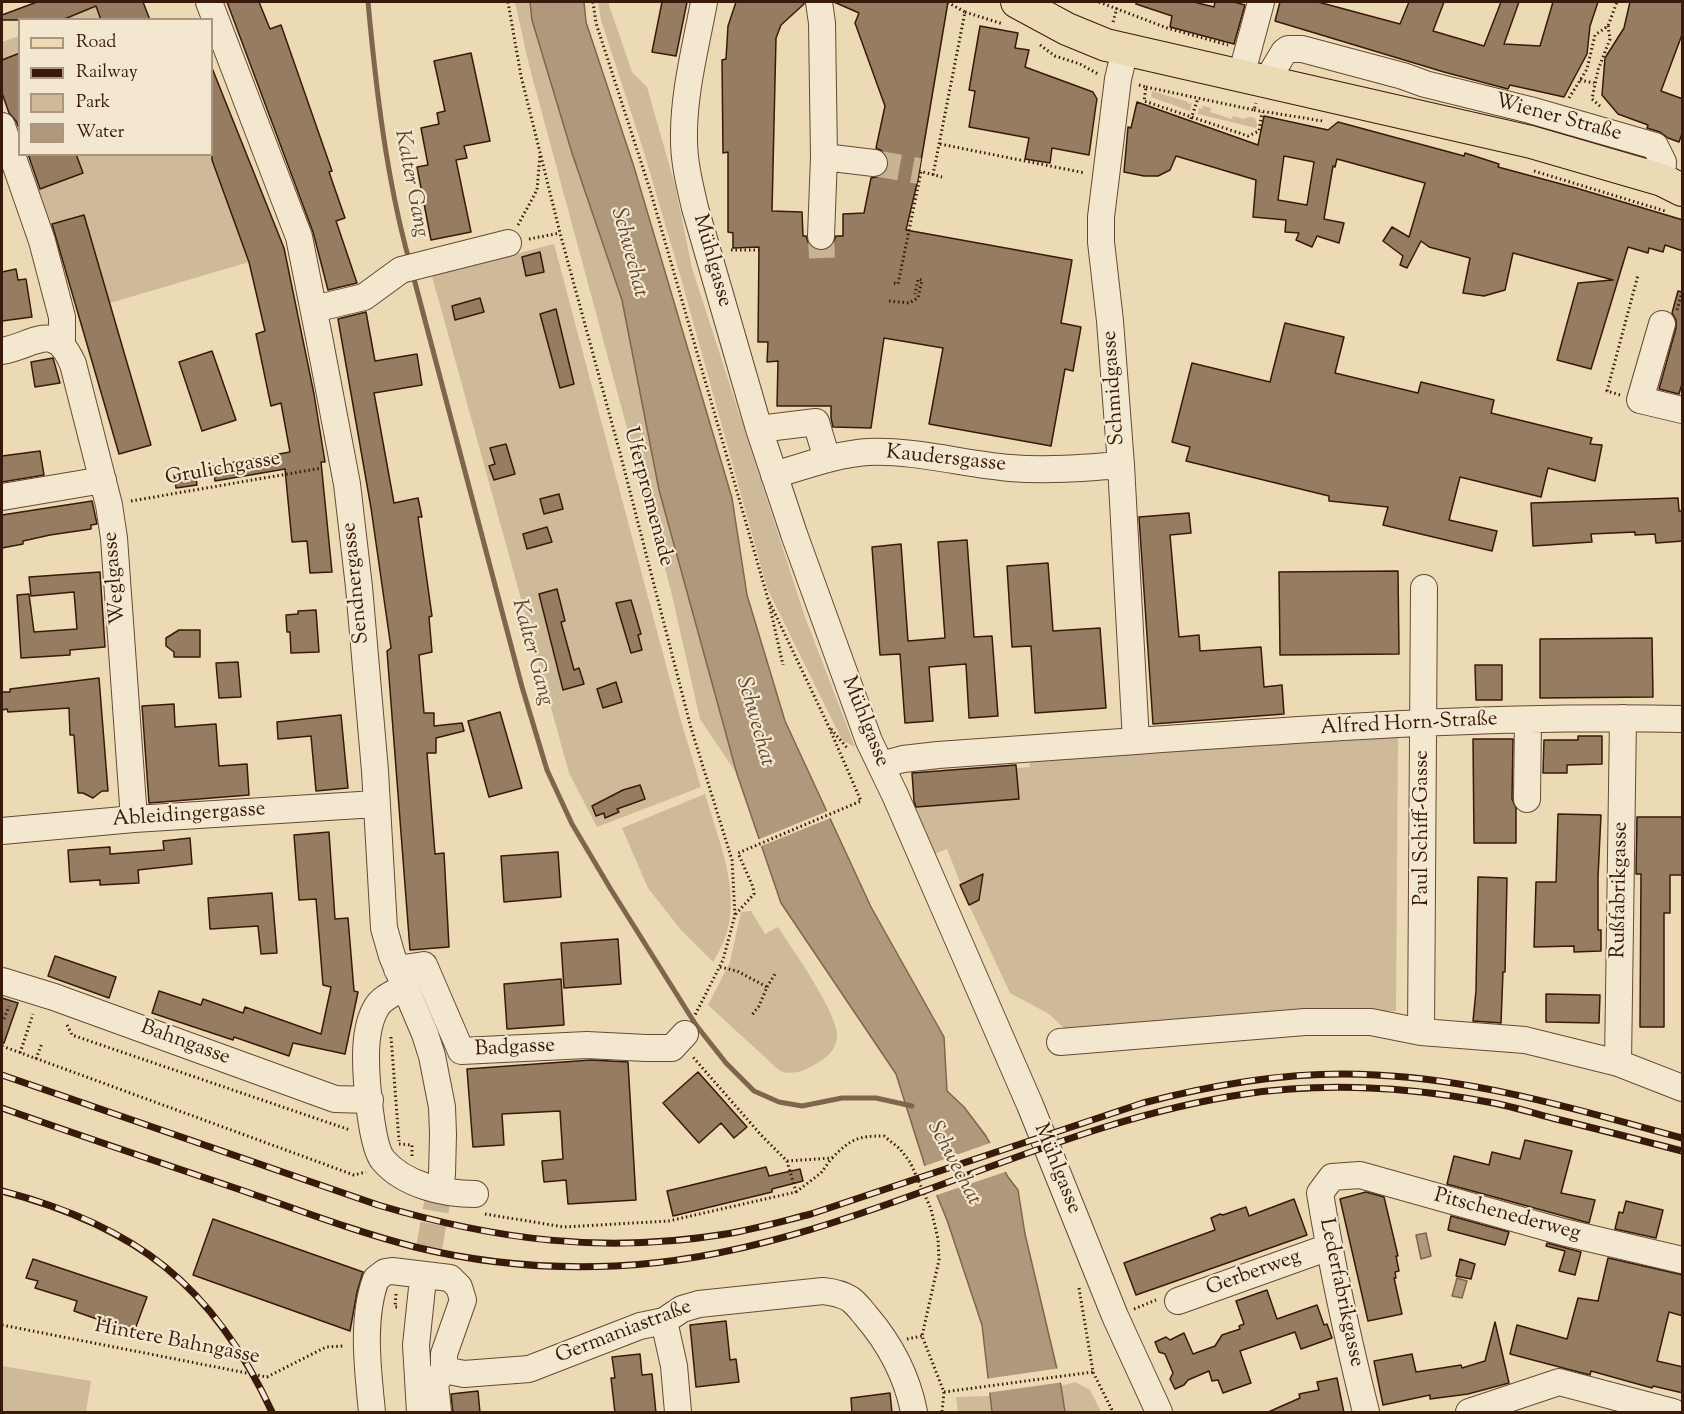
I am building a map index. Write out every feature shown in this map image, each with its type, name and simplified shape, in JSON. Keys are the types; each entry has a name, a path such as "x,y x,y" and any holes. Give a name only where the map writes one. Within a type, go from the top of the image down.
{"main road":[{"name":"Wiener Straße","path":"1017,2 1106,45 1540,145 1672,194"}],"street":[{"name":"Sendnergasse","path":"208,2 299,237 314,309 347,484 359,587 382,913 389,946 425,1034 438,1082 443,1134 442,1175"},
{"name":"Mühlgasse","path":"704,2 684,114 688,178 759,429 869,741 1030,1105 1115,1316 1159,1413"},
{"path":"819,2 822,23 824,157 822,236"},
{"path":"1253,80 1261,2"},
{"name":"Wiener Straße","path":"1253,80 1284,52 1296,48 1530,110 1655,146 1663,162 1672,194"},
{"name":"Schmidgasse","path":"1125,50 1118,79 1101,225 1121,465 1135,735"},
{"name":"Wiener Straße","path":"1425,84 1454,105 1474,129"},
{"path":"2,126 42,241 62,317 62,344 53,339 42,338 2,351"},
{"path":"824,157 874,163"},
{"path":"314,309 364,297 401,270 508,243"},
{"path":"1669,317 1640,400 1683,410"},
{"name":"Weglgasse","path":"62,344 74,364 110,505 134,819"},
{"path":"759,429 816,422 827,459"},
{"name":"Kaudersgasse","path":"774,475 827,459 866,452 900,452 1011,468 1076,469 1121,465"},
{"path":"2,497 103,480"},
{"name":"Paul Schiff-Gasse","path":"1421,1032 1424,588"},
{"name":"Rußfabrikgasse","path":"1618,1063 1623,718"},
{"name":"Alfred Horn-Straße","path":"881,765 903,759 1135,735 1423,722 1683,719"},
{"path":"1527,799 1528,720"},
{"name":"Ableidingergasse","path":"2,831 134,819 376,804"},
{"name":"Badgasse","path":"401,978 424,965 461,1051 586,1045 672,1048 685,1034"},
{"path":"401,978 377,1007 371,1020 366,1058 375,1144 379,1155 392,1153 405,1179 453,1193 480,1204"},
{"name":"Bahngasse","path":"6,991 54,997 335,1099 370,1100"},
{"path":"1060,1042 1305,1022 1371,1022 1421,1032 1525,1040 1618,1063 1683,1088"},
{"name":"Pitschenederweg","path":"1332,1178 1360,1175 1563,1232 1683,1260"},
{"name":"Lederfabrikgasse","path":"1332,1178 1320,1193 1349,1345 1366,1413"},
{"name":"Gerberweg","path":"1178,1301 1329,1247"},
{"path":"372,1413 367,1346 374,1284 380,1275 392,1271 450,1278 459,1287 463,1300 444,1354 444,1370 435,1383 438,1413"},
{"path":"420,1413 416,1345 422,1288"},
{"name":"Germaniastraße","path":"444,1370 464,1374 529,1369 640,1326 664,1322 682,1309 699,1304 823,1291 839,1293 852,1300 876,1328 888,1346 910,1392 914,1413"},
{"path":"664,1322 674,1366 678,1413"},
{"path":"1469,1413 1559,1382 1673,1413"}],"path":[{"name":"Uferpromenade","path":"508,2 521,76 560,233 691,728 732,860 735,915 720,967 705,995"},
{"path":"593,2 596,23 651,193 768,599 783,665"},
{"path":"933,176 965,12 947,2"},
{"path":"1100,2 1167,28 1319,122 1326,121"},
{"path":"1592,99 1594,83 1610,39 1608,26 1617,2"},
{"path":"1568,100 1587,69 1596,34 1608,26"},
{"path":"1146,87 1198,98 1253,80"},
{"path":"1580,80 1594,83"},
{"path":"1191,118 1198,98"},
{"path":"940,144 1095,176"},
{"path":"508,243 537,190 540,153"},
{"path":"1525,168 1672,194"},
{"path":"894,283 898,284 920,172 942,177"},
{"path":"508,243 560,233"},
{"path":"709,251 759,250"},
{"path":"1638,275 1607,391 1640,400"},
{"path":"889,301 909,303 918,298 922,280 918,279 915,294"},
{"path":"1669,317 1683,292"},
{"name":"Grulichgasse","path":"110,505 342,465"},
{"path":"735,915 754,894 738,853 861,801 828,725 768,599"},
{"path":"720,967 736,971 767,987"},
{"path":"752,1015 775,974"},
{"path":"4,1019 6,991"},
{"path":"20,1053 36,1006"},
{"path":"63,1018 72,1035 355,1131"},
{"path":"391,1033 392,1153"},
{"path":"685,1034 688,1051 761,1135 787,1161 796,1192"},
{"path":"36,1059 42,1043"},
{"path":"2,1046 354,1175 372,1171 392,1153 412,1144 412,1148"},
{"path":"480,1204 564,1227 669,1221 796,1192 821,1173 847,1143 855,1138 884,1136 900,1149 910,1162 931,1209 938,1239 939,1260 922,1336 944,1392 942,1413"},
{"path":"787,1161 832,1158"},
{"path":"1115,1316 1156,1300 1178,1301"},
{"name":"Hintere Bahngasse","path":"2,1325 267,1377 326,1347 367,1346"},
{"path":"944,1392 1093,1372 1113,1413"}],"green space":[{"path":"515,2 530,2 532,21 622,300 659,490 737,774 700,719 671,591 529,65"},
{"path":"598,2 609,2 632,72 647,87 675,185 692,268 805,617 855,747 842,740 767,588 680,275 644,152 601,20"},
{"path":"96,7 100,18 68,18"},
{"path":"18,36 18,53 2,60 2,42"},
{"path":"1152,91 1188,102 1188,104 1192,103 1190,111 1151,97"},
{"path":"1203,106 1211,108 1210,112 1232,119 1233,116 1244,119 1255,118 1256,128 1198,114 1199,108 1202,109"},
{"path":"76,156 210,156 249,262 110,303 84,215 51,225 37,190 82,173"},
{"path":"554,244 681,721 701,787 597,827 569,773 432,276"},
{"path":"1398,737 1396,1011 1070,1034 1049,1014 1010,993 969,905 947,849 934,854 914,807 912,772 1016,764 1017,768 1030,767 1030,760"},
{"path":"705,794 722,848 730,886 731,904 724,941 713,962 681,930 648,888 622,828"},
{"path":"751,911 765,934 778,927 812,979 834,1022 837,1038 830,1054 800,1071 790,1073 780,1071 708,1005 730,962 741,912"},
{"path":"2,1366 91,1381 86,1412 2,1412"},
{"path":"1075,1382 1090,1390 1101,1412 1065,1412 1061,1386"},
{"path":"990,1396 992,1412 958,1412 956,1397"}],"water":[{"name":"Schwechat","path":"530,2 584,2 586,22 634,167 732,498 747,595 785,721 871,907 944,1037 947,1091 964,1107 986,1136 1008,1177 1018,1190 1025,1234 1065,1412 992,1412 982,1325 947,1220 926,1169 896,1074 781,903 737,774 659,490 622,300 572,153 532,20"},
{"path":"1426,1233 1431,1256 1421,1259 1416,1235"},
{"path":"1457,1278 1467,1281 1462,1298 1452,1296"}],"pier":[{"path":"830,810 833,817 759,847 757,840"},
{"path":"993,1142 1008,1171 934,1196 922,1167"},
{"path":"1061,1368 1064,1382 986,1393 985,1379"}],"building":[{"path":"37,2 143,2 149,18 100,18 96,6 67,18 2,20 2,15"},
{"path":"227,2 259,2 270,29 281,25 332,171 329,172 345,218 336,221 357,283 328,290 313,232"},
{"path":"662,2 687,2 676,56 652,52"},
{"path":"736,2 804,2 781,25 776,38 772,211 802,212 803,236 806,236 813,248 821,251 833,244 836,236 843,236 843,214 864,213 871,178 880,176 889,164 887,157 876,148 885,106 855,23 859,13 834,2 948,2 918,179 906,230 1072,260 1061,323 1081,327 1073,371 1065,369 1051,446 929,424 943,348 884,338 871,428 833,427 831,406 777,406 778,361 767,362 768,342 758,342 759,247 733,248 733,233 728,232 728,152 723,153 722,60 726,59 728,26"},
{"path":"1136,2 1194,2 1214,7 1215,2 1234,2 1245,5 1234,44 1170,27 1172,16 1136,4"},
{"path":"1280,2 1318,2 1400,24 1409,2 1444,2 1433,31 1484,46 1501,2 1519,2 1504,44 1540,46 1553,2 1598,2 1590,26 1587,54 1564,97 1510,85 1508,89 1275,21"},
{"path":"1630,2 1683,2 1683,32 1661,91 1683,99 1683,131 1679,142 1647,128 1648,125 1618,114 1602,95 1605,58 1624,28"},
{"path":"980,26 1018,33 1015,48 1029,50 1025,67 1093,92 1097,99 1089,155 1052,148 1050,163 1025,159 1029,138 969,127 975,91 969,90"},
{"path":"471,53 490,141 464,146 467,158 456,160 471,232 431,240 417,167 428,165 421,128 439,124 437,113 445,111 434,61"},
{"path":"18,54 18,126 9,113 2,93 2,60"},
{"path":"213,70 284,248 314,394 325,462 321,462 332,572 310,573 307,541 292,542 285,469 215,481 213,466 290,452 281,403 271,406 256,334 265,331 249,262 212,160"},
{"path":"1137,102 1258,145 1264,116 1328,130 1338,122 1464,156 1465,153 1499,164 1498,167 1683,220 1683,251 1665,245 1663,252 1649,248 1648,253 1628,247 1591,369 1557,360 1578,283 1613,280 1513,253 1505,290 1484,296 1463,293 1470,258 1429,247 1421,241 1407,268 1400,265 1403,256 1383,241 1392,227 1409,237 1425,183 1337,159 1335,167 1333,166 1324,219 1344,223 1339,243 1317,236 1312,247 1296,240 1299,233 1285,232 1286,220 1253,217 1256,180 1176,156 1170,170 1158,176 1124,172 1128,127 1131,128","holes":["1284,156 1314,162 1307,205 1278,200"]},
{"path":"29,156 77,156 83,173 40,189"},
{"path":"84,215 151,445 119,454 52,224"},
{"path":"540,252 544,272 526,276 522,257"},
{"path":"16,269 18,280 26,279 32,317 2,321 2,272"},
{"path":"1678,291 1683,292 1683,380 1679,394 1659,389 1676,328 1676,320 1672,313"},
{"path":"480,298 484,312 455,320 452,306"},
{"path":"556,309 574,384 560,388 540,314"},
{"path":"366,312 375,361 417,354 422,385 374,393 394,503 418,498 422,517 418,517 432,616 429,617 432,652 419,655 424,713 434,713 434,726 462,723 464,731 436,738 436,753 427,753 435,854 444,853 449,947 410,950 387,651 391,648 371,508 338,319"},
{"path":"1285,323 1344,337 1335,373 1418,393 1421,382 1494,400 1491,413 1592,438 1590,444 1602,445 1595,481 1548,468 1541,497 1460,477 1449,520 1497,531 1492,551 1383,525 1388,507 1329,501 1329,496 1186,461 1190,447 1172,442 1192,363 1270,382"},
{"path":"212,351 236,420 202,431 179,362"},
{"path":"53,358 60,383 35,387 31,362"},
{"path":"506,444 515,474 494,480 489,466 495,464 490,448"},
{"path":"40,451 44,475 2,482 2,456"},
{"path":"195,471 197,485 176,488 174,475"},
{"path":"559,494 563,509 544,514 540,499"},
{"path":"1678,498 1679,511 1683,511 1683,541 1656,543 1655,534 1635,535 1635,532 1591,534 1592,542 1533,546 1531,503"},
{"path":"92,501 97,524 91,525 91,529 50,535 2,548 2,515"},
{"path":"1189,513 1191,533 1170,535 1179,637 1199,635 1200,651 1261,647 1264,687 1282,685 1284,714 1153,724 1139,517"},
{"path":"547,527 552,542 527,549 523,534"},
{"path":"967,540 974,637 992,636 998,716 969,718 966,664 929,667 933,721 905,723 900,654 880,655 872,547 901,544 908,641 945,638 938,542"},
{"path":"1048,563 1053,631 1100,628 1106,708 1035,713 1031,646 1012,647 1007,566"},
{"path":"1398,571 1399,654 1280,655 1279,572"},
{"path":"100,572 105,647 70,650 70,655 21,658 17,595 29,594 34,632 77,629 74,592 31,596 29,577"},
{"path":"557,589 565,621 561,622 574,670 579,668 584,684 563,690 539,594"},
{"path":"631,600 641,634 638,635 642,650 631,653 616,603"},
{"path":"316,610 319,652 291,653 286,615 298,614 298,611"},
{"path":"179,630 200,630 200,657 174,657 174,652 166,646 166,638"},
{"path":"1652,638 1653,697 1540,698 1540,639"},
{"path":"238,662 241,697 219,698 216,663"},
{"path":"1475,665 1502,665 1502,700 1476,700"},
{"path":"99,678 108,791 102,791 93,798 78,793 74,735 70,735 69,708 8,712 7,709 2,710 2,692 10,692 10,689"},
{"path":"616,682 622,702 603,708 597,689"},
{"path":"174,704 175,727 216,724 219,766 247,764 249,795 149,803 142,706"},
{"path":"500,712 522,788 489,797 468,721"},
{"path":"341,715 348,788 316,791 311,736 278,739 277,722"},
{"path":"1578,736 1602,736 1602,764 1567,765 1567,773 1543,773 1544,740 1578,740"},
{"path":"1473,739 1513,739 1512,799 1516,808 1516,843 1474,843"},
{"path":"1016,765 1019,799 916,807 912,773"},
{"path":"640,785 645,799 617,809 619,812 605,818 604,813 596,816 592,806 623,790"},
{"path":"1558,814 1601,815 1598,930 1601,930 1601,951 1574,952 1574,946 1534,947 1536,882 1556,882"},
{"path":"1637,817 1683,817 1683,875 1670,875 1670,913 1664,913 1664,1027 1640,1027 1641,874 1636,874"},
{"path":"329,832 335,919 348,918 354,991 358,992 345,1054 293,1043 289,1056 152,1013 159,991 201,1005 203,999 243,1013 245,1007 321,1034 331,987 323,985 316,899 299,900 294,835"},
{"path":"190,838 192,864 138,870 139,883 100,885 100,880 70,882 68,850 110,847 110,854 164,850 163,841"},
{"path":"558,852 561,897 504,902 501,856"},
{"path":"983,874 979,900 969,905 960,885"},
{"path":"1478,877 1507,878 1505,972 1503,972 1501,1023 1473,1021 1476,991"},
{"path":"272,893 277,953 261,954 258,926 210,929 208,898"},
{"path":"618,939 621,984 564,988 561,943"},
{"path":"55,956 116,977 109,998 48,976"},
{"path":"561,979 564,1025 507,1029 504,984"},
{"path":"1546,994 1600,995 1599,1023 1546,1022"},
{"path":"2,998 18,1003 4,1043 2,1043"},
{"path":"591,1060 628,1062 636,1200 568,1204 566,1180 544,1182 542,1161 563,1159 560,1111 502,1114 504,1145 473,1147 467,1069"},
{"path":"698,1072 747,1127 734,1138 721,1123 699,1143 663,1103"},
{"path":"1525,1140 1572,1151 1561,1193 1595,1200 1589,1223 1447,1184 1454,1156 1489,1165 1492,1152 1520,1159"},
{"path":"766,1167 769,1176 800,1169 803,1181 772,1189 772,1192 673,1216 667,1191"},
{"path":"1366,1192 1384,1197 1398,1256 1396,1256 1399,1271 1395,1272 1396,1278 1394,1278 1402,1314 1368,1321 1340,1199"},
{"path":"1294,1199 1307,1235 1136,1295 1124,1263 1215,1230 1211,1218 1220,1214 1246,1207 1249,1216"},
{"path":"1626,1201 1663,1210 1656,1238 1615,1229 1619,1212 1623,1213"},
{"path":"1451,1216 1509,1232 1505,1245 1448,1230"},
{"path":"213,1219 363,1272 350,1331 193,1275"},
{"path":"1547,1243 1581,1252 1575,1275 1559,1271 1565,1251 1546,1246"},
{"path":"1608,1258 1683,1275 1683,1316 1669,1312 1657,1361 1683,1367 1683,1393 1653,1386 1652,1388 1591,1371 1590,1375 1510,1354 1517,1325 1567,1339 1578,1298 1598,1301"},
{"path":"33,1259 147,1297 134,1332 74,1311 77,1301 35,1288 38,1281 26,1278"},
{"path":"1460,1259 1475,1264 1471,1279 1456,1276"},
{"path":"1267,1290 1277,1319 1317,1305 1324,1325 1327,1324 1332,1338 1301,1349 1295,1332 1240,1351 1251,1383 1223,1393 1218,1380 1212,1381 1209,1371 1188,1380 1184,1385 1175,1389 1170,1379 1173,1373 1165,1354 1159,1352 1155,1342 1166,1337 1170,1340 1184,1333 1193,1354 1215,1346 1222,1335 1240,1329 1239,1326 1244,1324 1236,1301"},
{"path":"726,1321 730,1360 736,1359 739,1382 696,1387 690,1325"},
{"path":"1495,1322 1509,1383 1468,1394 1430,1399 1430,1395 1383,1405 1374,1361 1412,1354 1416,1372 1461,1365 1462,1368 1485,1361"},
{"path":"640,1354 642,1375 652,1374 656,1413 615,1413 611,1378 615,1378 612,1357"},
{"path":"1337,1378 1344,1413 1266,1413 1300,1398 1299,1394 1319,1390 1317,1382"},
{"path":"478,1391 480,1413 453,1413 451,1394"},
{"path":"890,1393 892,1413 852,1413 851,1398"}],"waterway":[{"name":"Kalter Gang","path":"368,2 383,132 394,196 409,260"},
{"name":"Kalter Gang","path":"413,275 522,687 547,770 572,824 610,888 696,1025 726,1063 754,1091 779,1102 802,1106 842,1098 876,1098 912,1106"}],"tunnel":[{"path":"874,163 919,171"},
{"path":"821,236 822,258"},
{"path":"422,1288 442,1175"}],"railway":[{"path":"2,1075 378,1205 465,1227 508,1235 593,1243 681,1240 758,1227 811,1214 1143,1103 1200,1089 1288,1076 1376,1075 1454,1083 1531,1098 1682,1138"},
{"path":"2,1108 393,1241 440,1253 489,1261 565,1267 615,1266 696,1257 776,1239 854,1216 1086,1133 1165,1110 1275,1090 1366,1088 1458,1097 1505,1106 1682,1151"},
{"path":"2,1191 50,1205 92,1222 131,1243 165,1267 196,1295 224,1329 249,1367 272,1412"}]}
